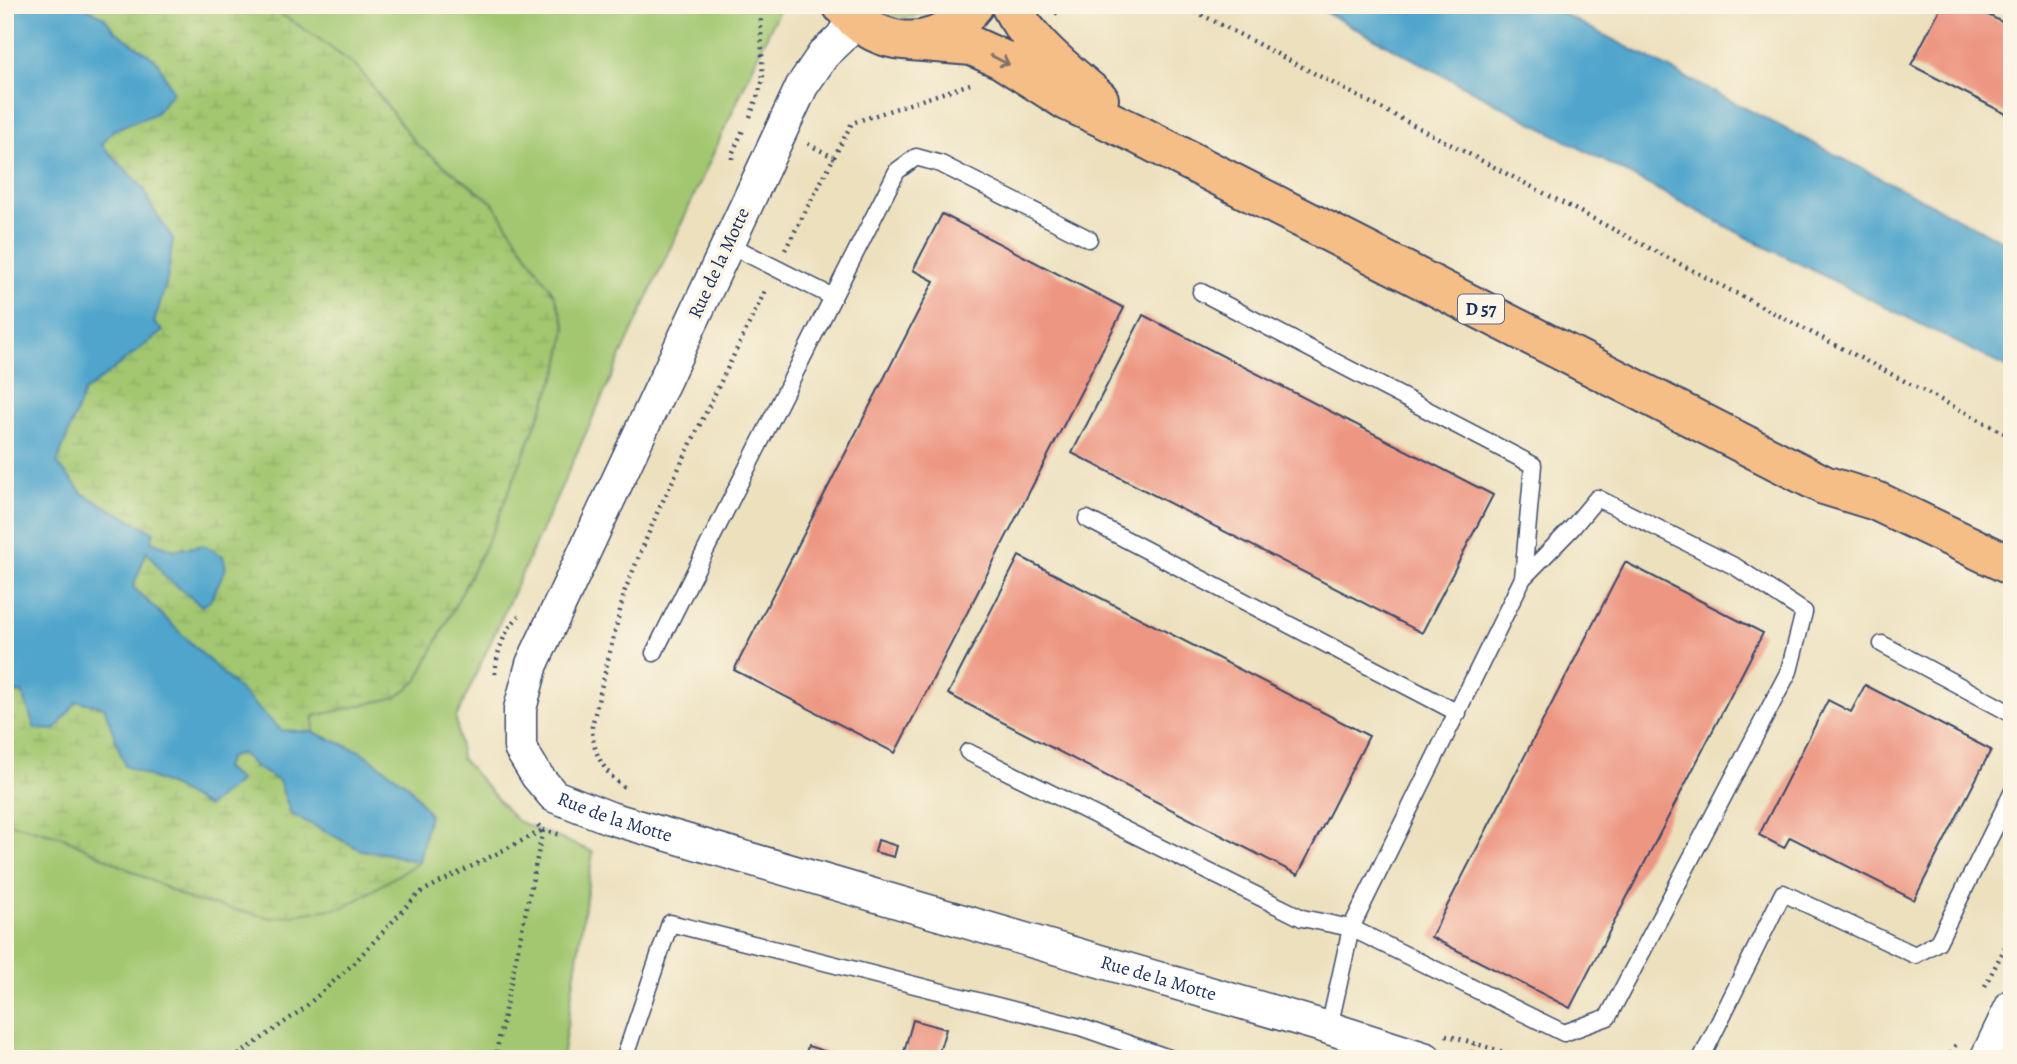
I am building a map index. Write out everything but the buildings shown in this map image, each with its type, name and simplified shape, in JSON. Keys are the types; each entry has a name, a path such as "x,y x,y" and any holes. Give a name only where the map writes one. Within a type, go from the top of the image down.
{"main road":[{"path":"848,12 880,35 911,41 936,36 959,23 974,5"},
{"name":"D 57","path":"1010,5 1031,35 1050,55 1137,134"},
{"name":"D 57","path":"911,41 972,46 1002,59 1068,101 1824,485 1876,500 2012,566"},
{"name":"D 57","path":"1824,485 1866,518 2012,592"}],"street":[{"name":"Rue de la Motte","path":"848,12 841,38 823,55 802,86 533,664 520,709 520,748 537,776 554,796 610,818 1329,1028 1432,1045"},
{"path":"1986,1059 2012,1005"}],"lane":[{"path":"653,653 897,171 916,157 941,164 1089,239"},
{"path":"728,243 833,296"},
{"path":"1201,292 1533,465 1523,578"},
{"path":"968,752 1302,918 1351,929 1564,1033 1608,1017 1789,671 1804,612 1736,567 1597,498 1523,578 1351,929 1329,1028"},
{"path":"1087,519 1458,713"},
{"path":"1882,644 2012,714"},
{"path":"1701,1059 1783,893 1915,955 1938,942 2007,817 2012,793"},
{"path":"624,1059 670,923 1080,1027 1172,1059"}],"path":[{"path":"1183,5 2012,437"},
{"path":"633,792 615,781 607,772 592,743 592,726 625,590 657,513 777,268 852,123 990,77 1002,59"},
{"path":"233,1059 303,1009 343,973 419,893 542,830 496,1059"},
{"path":"1432,1045 1474,1043 1528,1059"},
{"path":"1469,1059 1474,1043"}],"green space":[{"path":"5,5 266,5 315,36 358,68 416,144 493,203 555,296 566,327 559,367 494,528 417,681 397,697 314,716 313,732 361,752 409,786 429,814 419,862 345,907 272,918 191,900 63,837 5,822"},
{"path":"266,5 781,5 456,718 461,758 517,821 593,852 562,1059 5,1059 5,822 63,837 191,900 345,907 419,862 409,786 361,752 313,732 314,716 396,697 417,681 494,528 559,367 566,327 493,203 416,144 358,68 315,36"},
{"path":"870,5 940,5 914,17 896,17"}],"water":[{"path":"5,5 82,5 104,17 114,30 157,61 173,92 155,114 113,130 102,145 145,190 150,204 173,239 167,280 154,323 163,331 84,392 57,463 83,494 154,532 151,541 175,550 204,545 223,556 226,568 210,601 202,606 165,577 147,551 133,587 281,730 313,732 361,752 409,786 429,814 419,862 361,850 291,814 279,781 255,767 241,753 229,758 224,768 240,781 207,807 173,787 125,766 104,707 77,701 55,730 35,729 22,692 5,695"},
{"path":"1312,5 1546,5 2012,246 2012,370 1752,240"}]}
